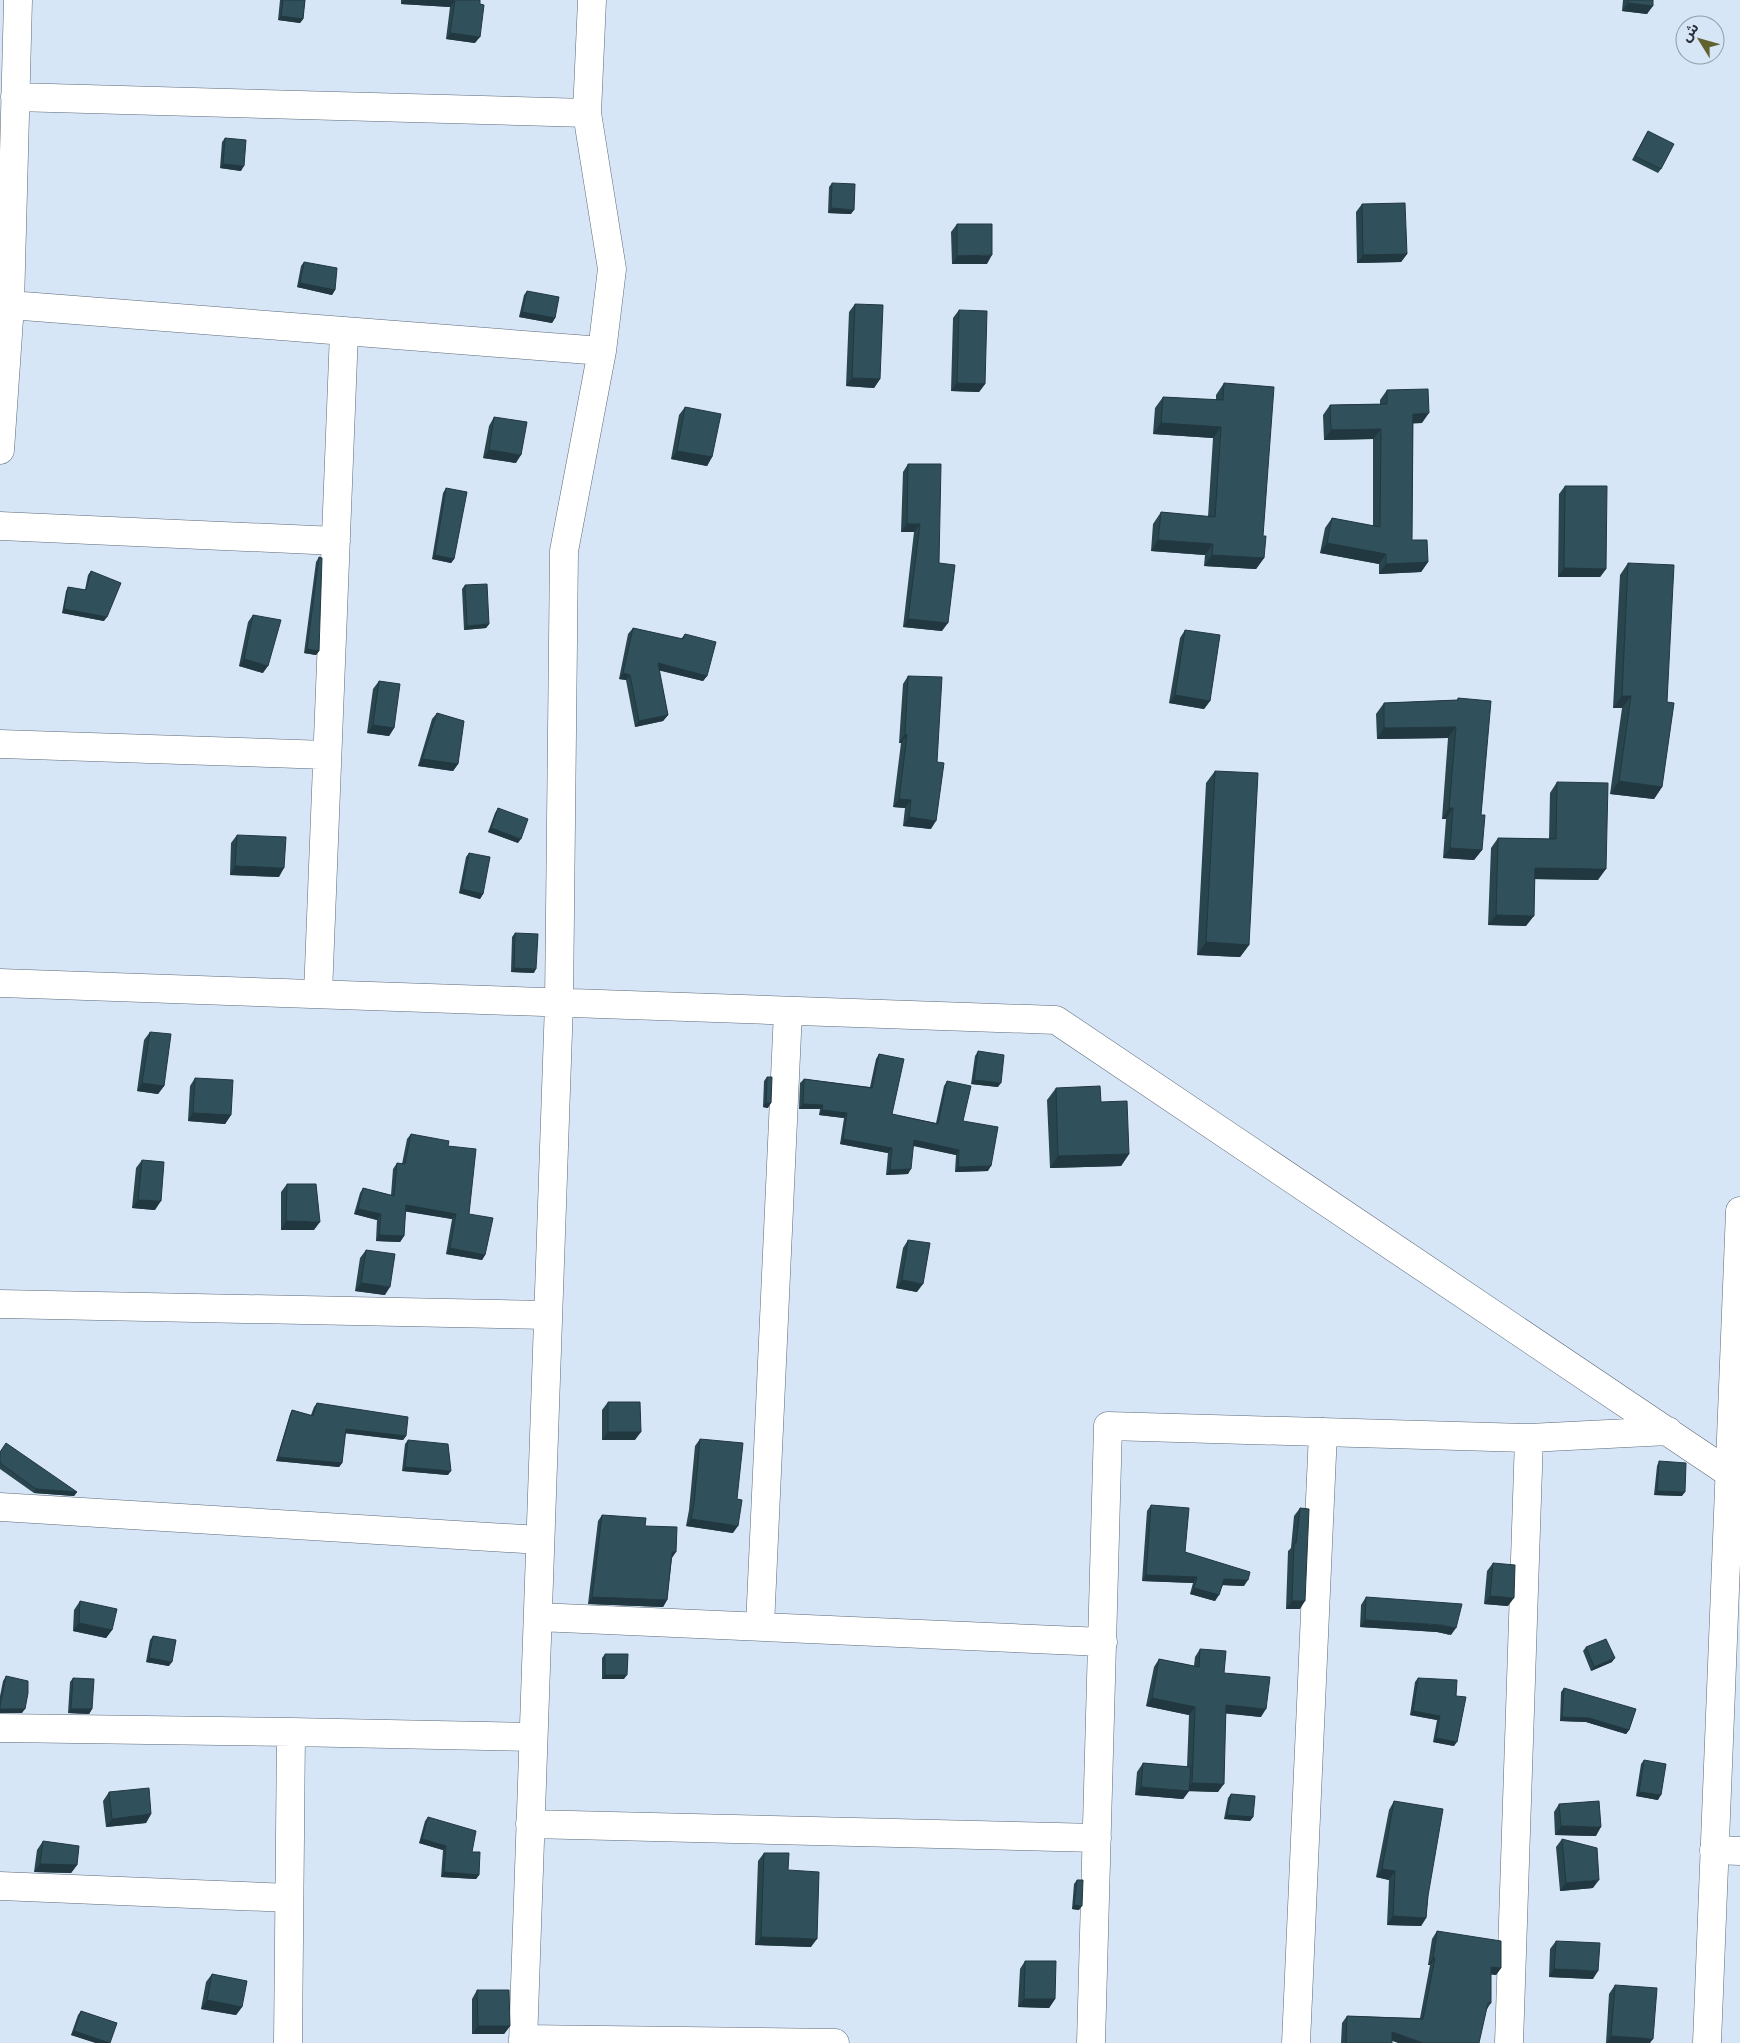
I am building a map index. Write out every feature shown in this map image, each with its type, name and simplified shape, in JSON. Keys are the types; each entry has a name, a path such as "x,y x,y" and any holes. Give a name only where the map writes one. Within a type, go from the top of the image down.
{"street":[{"path":"0,450 10,305 18,0"},
{"path":"592,0 587,113 612,269 602,351 564,551 559,1003 523,2041 835,2043"},
{"path":"15,97 587,113"},
{"path":"10,305 602,351"},
{"path":"318,994 344,332"},
{"path":"0,526 336,541"},
{"path":"0,744 327,754"},
{"path":"0,984 1056,1020 1729,1472"},
{"path":"760,1626 788,1011"},
{"path":"1707,2043 1727,1851 1729,1472 1736,1392 1740,1211"},
{"path":"0,1304 548,1315"},
{"path":"1090,2043 1108,1426 1529,1438 1668,1431"},
{"path":"1296,2043 1323,1432"},
{"path":"1509,2043 1529,1438"},
{"path":"0,1507 540,1540"},
{"path":"538,1616 1103,1642"},
{"path":"0,1728 533,1737"},
{"path":"288,2043 291,1732"},
{"path":"530,1824 1097,1838"},
{"path":"0,1886 289,1898"}],"building":[{"path":"283,0 305,0 303,19 281,16"},
{"path":"442,0 480,0 480,4 484,5 480,37 450,33 455,1"},
{"path":"1628,0 1653,0 1653,6 1628,3"},
{"path":"1648,131 1674,144 1661,169 1635,156"},
{"path":"225,138 246,140 244,166 223,164"},
{"path":"832,183 855,184 854,210 831,208"},
{"path":"1405,203 1407,254 1363,255 1362,204"},
{"path":"957,224 992,224 992,255 957,256"},
{"path":"304,262 337,268 335,290 300,283"},
{"path":"527,291 559,297 555,318 522,312"},
{"path":"855,304 883,305 880,379 852,378"},
{"path":"959,310 987,311 985,384 957,383"},
{"path":"1224,383 1274,387 1263,536 1266,536 1264,558 1212,555 1213,544 1158,540 1161,512 1215,517 1221,427 1161,423 1163,397 1223,400"},
{"path":"1428,389 1429,413 1413,414 1412,540 1427,540 1428,562 1386,564 1386,554 1327,543 1332,518 1380,527 1381,429 1331,430 1330,405 1387,404 1387,390"},
{"path":"685,407 721,414 712,457 677,451"},
{"path":"494,417 527,422 521,455 489,450"},
{"path":"908,464 941,464 939,563 955,565 948,623 908,619 920,524 907,524"},
{"path":"1565,486 1607,486 1606,569 1564,568"},
{"path":"446,488 467,492 454,559 435,555"},
{"path":"319,557 322,558 319,651 307,649"},
{"path":"1628,563 1674,565 1667,702 1674,703 1662,787 1619,781 1631,696 1622,696"},
{"path":"91,571 121,583 107,617 64,609 68,587 86,590"},
{"path":"487,584 489,624 467,626 465,585"},
{"path":"253,615 281,620 268,666 244,659"},
{"path":"633,628 683,639 685,634 716,642 707,676 658,663 668,715 639,721 630,675 623,673"},
{"path":"1185,630 1220,635 1210,701 1175,695"},
{"path":"908,676 942,677 937,762 944,763 936,821 909,817 911,800 899,799 907,735 905,734"},
{"path":"379,681 400,684 394,728 373,725"},
{"path":"1458,698 1491,701 1481,815 1485,815 1482,850 1450,848 1453,808 1449,808 1456,727 1384,728 1384,703 1458,700"},
{"path":"437,713 464,721 458,764 422,759"},
{"path":"1215,771 1258,773 1249,945 1206,942"},
{"path":"1557,782 1608,783 1606,869 1535,868 1534,916 1496,915 1498,838 1556,839"},
{"path":"498,808 528,819 521,839 491,828"},
{"path":"237,835 286,837 284,868 235,866"},
{"path":"469,853 490,857 483,894 462,889"},
{"path":"515,933 538,934 536,969 514,968"},
{"path":"150,1032 171,1034 164,1086 142,1083"},
{"path":"978,1051 1004,1055 1001,1083 974,1080"},
{"path":"879,1054 904,1059 892,1114 938,1124 947,1081 971,1086 963,1121 998,1127 991,1166 958,1167 959,1150 914,1140 911,1169 890,1170 892,1148 843,1139 847,1113 822,1110 823,1105 803,1104 804,1079 872,1088"},
{"path":"767,1077 772,1077 771,1103 766,1103"},
{"path":"195,1078 233,1080 231,1115 193,1113"},
{"path":"1100,1086 1101,1102 1127,1101 1129,1154 1058,1156 1056,1088"},
{"path":"411,1134 449,1141 448,1146 476,1149 469,1214 493,1218 485,1255 450,1248 456,1214 406,1205 404,1236 379,1235 381,1214 358,1209 363,1188 394,1196 397,1163 405,1164"},
{"path":"142,1160 164,1162 161,1201 138,1200"},
{"path":"287,1184 316,1184 320,1222 286,1221"},
{"path":"908,1240 930,1243 923,1284 902,1280"},
{"path":"366,1250 395,1254 390,1287 361,1283"},
{"path":"608,1402 640,1402 641,1432 608,1432"},
{"path":"317,1403 408,1417 406,1436 346,1429 342,1463 278,1457 292,1410 313,1416"},
{"path":"700,1439 743,1443 737,1499 742,1500 738,1526 691,1519"},
{"path":"408,1440 448,1444 451,1471 405,1467"},
{"path":"6,1443 77,1492 36,1489 0,1463 0,1452"},
{"path":"1659,1461 1686,1463 1685,1492 1657,1491"},
{"path":"1151,1505 1189,1508 1185,1552 1250,1572 1248,1580 1224,1579 1219,1595 1194,1588 1197,1577 1146,1575"},
{"path":"1300,1508 1309,1509 1305,1601 1292,1601 1294,1543 1296,1543"},
{"path":"602,1515 646,1518 645,1526 677,1527 676,1552 672,1552 667,1600 592,1597"},
{"path":"1493,1563 1515,1565 1514,1598 1490,1596"},
{"path":"1366,1597 1462,1604 1456,1628 1442,1625 1365,1620"},
{"path":"80,1601 117,1609 112,1630 79,1623"},
{"path":"153,1636 176,1640 172,1662 149,1658"},
{"path":"1606,1639 1615,1658 1594,1667 1586,1647"},
{"path":"1200,1649 1226,1651 1224,1673 1270,1677 1266,1709 1226,1705 1224,1784 1192,1783 1195,1707 1152,1698 1159,1659 1199,1667"},
{"path":"605,1654 628,1654 627,1675 605,1675"},
{"path":"6,1676 28,1681 25,1709 0,1709"},
{"path":"73,1678 94,1679 92,1709 71,1709"},
{"path":"1418,1678 1457,1680 1456,1696 1466,1697 1457,1742 1436,1738 1440,1716 1413,1711"},
{"path":"1564,1688 1636,1709 1629,1730 1589,1718 1562,1717"},
{"path":"1644,1760 1666,1764 1661,1795 1639,1792"},
{"path":"1143,1763 1191,1767 1189,1791 1141,1787"},
{"path":"149,1788 151,1814 112,1819 109,1792"},
{"path":"1231,1794 1255,1796 1253,1817 1227,1815"},
{"path":"1394,1801 1443,1809 1426,1918 1393,1916 1395,1871 1382,1869"},
{"path":"1599,1801 1601,1827 1561,1826 1559,1804"},
{"path":"428,1817 476,1831 472,1852 480,1852 479,1875 444,1872 446,1846 422,1839"},
{"path":"1562,1839 1597,1848 1599,1880 1566,1883"},
{"path":"43,1841 79,1846 77,1865 40,1864"},
{"path":"764,1853 789,1853 788,1870 819,1872 817,1939 761,1937"},
{"path":"1077,1880 1083,1880 1082,1906 1074,1905"},
{"path":"1437,1931 1501,1941 1501,1968 1491,1967 1491,2003 1488,2003 1479,2043 1424,2043 1392,2032 1392,2043 1346,2043 1347,2016 1423,2019 1435,1958 1433,1958"},
{"path":"1556,1941 1600,1943 1598,1971 1554,1969"},
{"path":"1025,1961 1056,1961 1055,1999 1024,1999"},
{"path":"212,1974 247,1981 242,2007 207,2000"},
{"path":"1615,1985 1657,1988 1653,2039 1611,2036"},
{"path":"477,1990 509,1990 510,2026 478,2026"},
{"path":"81,2011 117,2023 110,2043 74,2031"}]}
